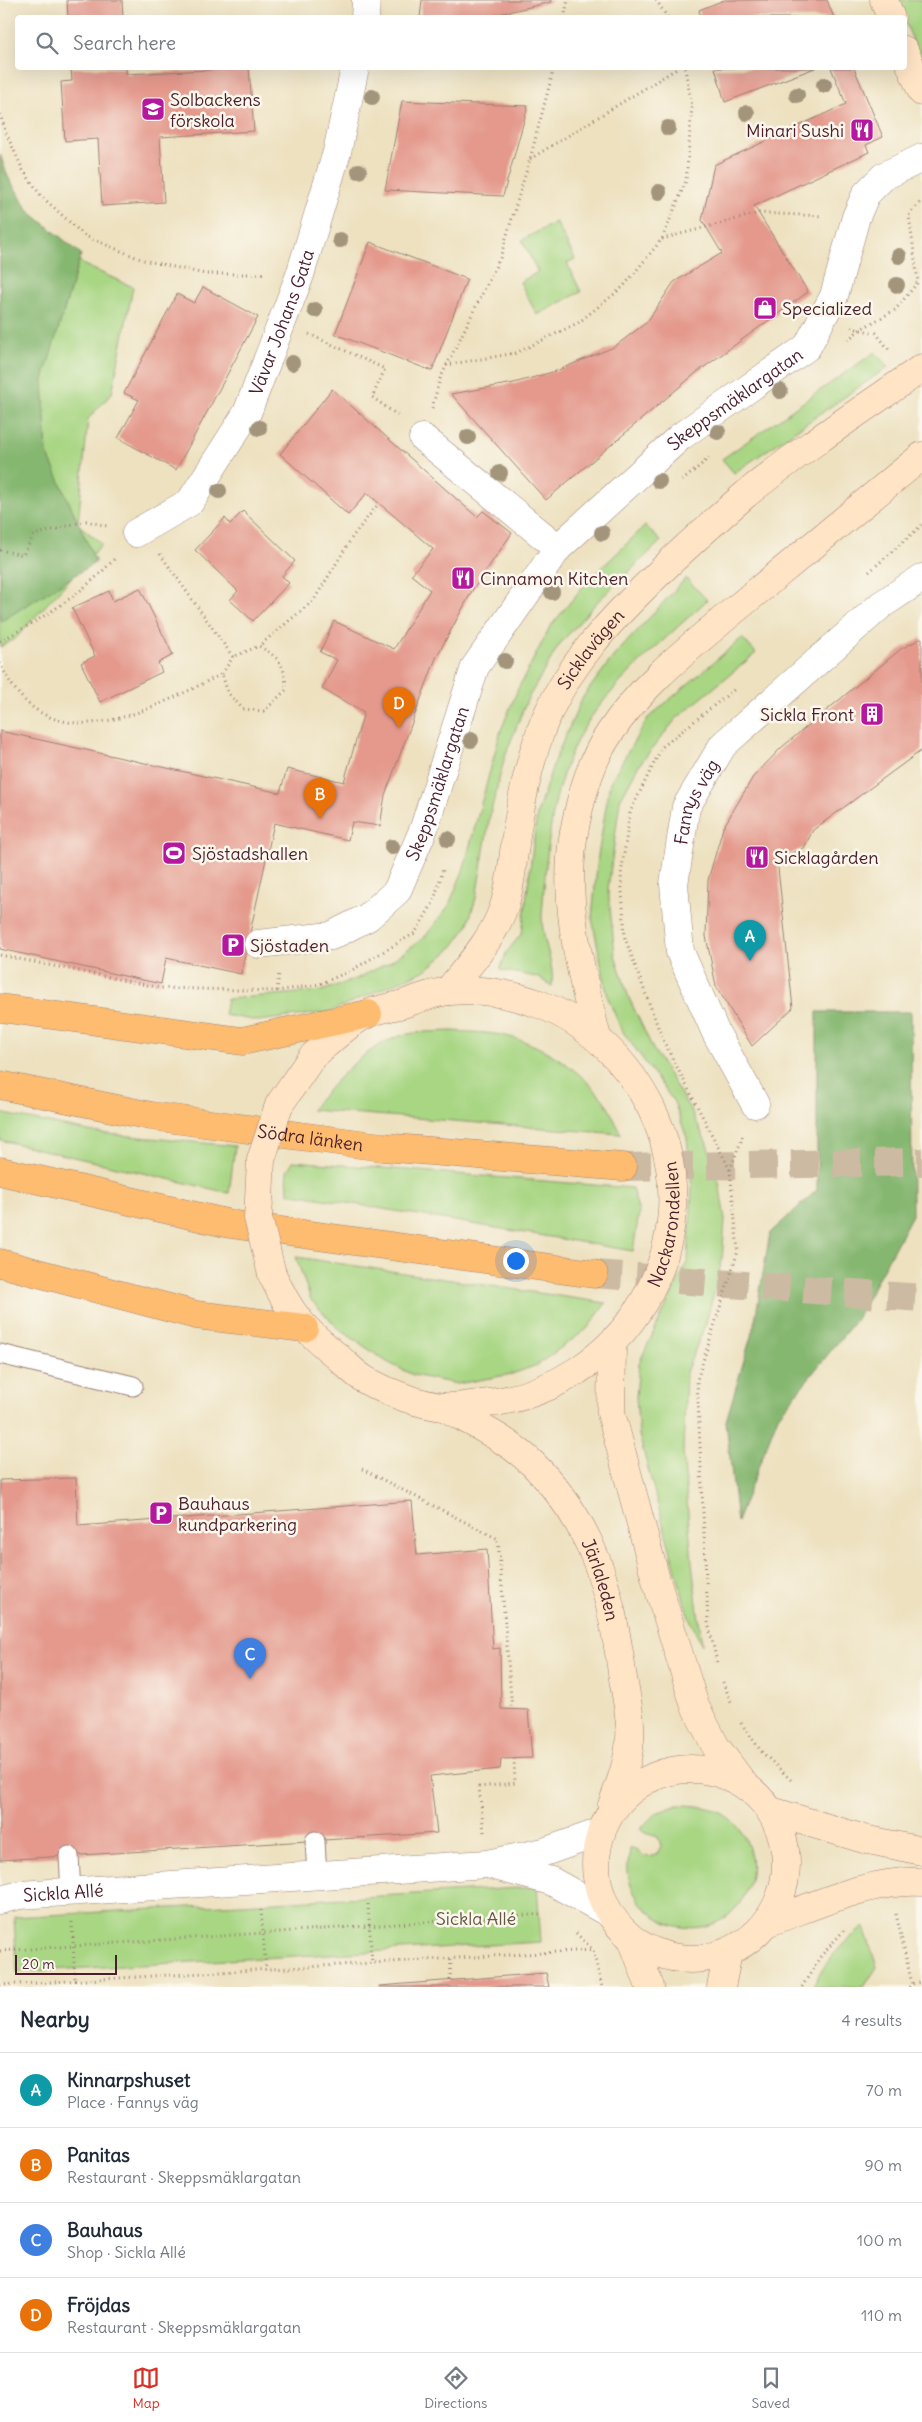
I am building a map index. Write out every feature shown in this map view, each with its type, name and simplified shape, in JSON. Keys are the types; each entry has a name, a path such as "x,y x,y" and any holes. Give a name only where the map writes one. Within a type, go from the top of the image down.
{"highway":[{"path":"0,1008 242,1041 368,1014"},
{"name":"Södra länken","path":"0,1086 151,1116 382,1147 623,1167"},
{"path":"0,1170 230,1224 594,1274"},
{"path":"0,1264 196,1315 304,1328"}],"main road":[{"path":"884,0 890,15"},
{"path":"907,57 922,92"},
{"name":"Sicklavägen","path":"448,991 494,929 503,910 508,893 517,827 541,730 555,699 589,646 628,602 684,548 747,494 813,444 922,368"},
{"path":"597,1038 571,912 571,866 576,823 589,776 608,734 657,676 922,456"},
{"name":"Nackarondellen","path":"448,991 490,991 527,1000 563,1013 597,1038 622,1064 646,1098 657,1121 667,1154 671,1187 671,1222 663,1258 652,1288 634,1319 612,1344 563,1381 536,1393 504,1402 444,1407 404,1397 366,1380 304,1328 285,1303 272,1274 258,1218 261,1160 279,1105 312,1057 339,1033 368,1014 448,991"},
{"path":"609,1914 632,1939 655,1952 677,1959 702,1959 728,1953 748,1940 766,1922 781,1895 786,1877 786,1856 780,1830 771,1811 744,1784 716,1747 695,1706 656,1580 611,1413 612,1344"},
{"name":"Järlaleden","path":"444,1407 495,1435 532,1463 559,1495 582,1529 604,1576 618,1640 630,1737 624,1773 596,1848 598,1886 609,1914"},
{"path":"605,1824 622,1797 636,1786 654,1776 671,1770 691,1768 710,1770 744,1784"},
{"path":"771,1811 864,1839 922,1851"},
{"path":"766,1922 861,1890 905,1881 922,1882"},
{"path":"632,1939 650,1987"},
{"path":"721,1987 728,1953"}],"street":[{"path":"365,15 366,0"},
{"name":"Vävar Johans Gata","path":"136,533 190,502 246,413 300,275 337,152 355,70"},
{"name":"Skeppsmäklargatan","path":"258,944 331,936 368,917 397,891 424,828 475,667 558,548 680,437 807,347 834,296 856,217 866,194 884,176 922,158"},
{"path":"424,438 558,548"},
{"name":"Fannys väg","path":"755,1104 716,1033 680,952 674,884 686,807 723,745 881,606 922,578"},
{"name":"Sickla Allé","path":"0,1900 20,1895 487,1864 544,1852 605,1824"},
{"name":"Sickla Allé","path":"487,1864 551,1881 609,1914"}],"lane":[{"path":"0,1354 133,1386"},
{"path":"315,1841 317,1875"},
{"path":"69,1856 71,1892"}],"path":[{"path":"565,15 568,0"},
{"path":"656,0 666,15"},
{"path":"553,70 530,159 500,258 446,364 516,353 578,323 623,287 662,239 686,181 692,107 685,70"},
{"path":"530,159 675,70"},
{"path":"0,114 22,170 41,196 85,236 142,260 205,274 300,275"},
{"path":"893,356 876,332 859,330 895,310 918,282 909,215 922,200"},
{"path":"662,239 758,213 856,217"},
{"path":"330,345 385,369 372,397 394,412"},
{"path":"0,663 7,678 24,702 47,715 74,723 105,722 146,711 222,674 233,657 259,646 314,600 353,536 380,504"},
{"path":"0,550 23,555 34,535 86,521"},
{"path":"0,641 47,616 103,571 136,533"},
{"path":"163,557 233,657"},
{"path":"222,674 228,692 243,709 264,711 286,690 285,672 278,657 259,646"},
{"path":"719,1670 708,1622 697,1380 738,1251 730,1170 662,1038 625,938 621,875 630,812 662,747 740,685"},
{"path":"730,1170 755,1104"},
{"path":"362,1469 498,1539 512,1709"},
{"path":"722,1679 732,1706"},
{"path":"740,1721 776,1767 796,1784"},
{"path":"367,1872 372,1963"},
{"path":"259,1879 266,1970"},
{"path":"71,1892 75,1981"},
{"path":"894,1907 912,1984"},
{"path":"0,1951 547,1914"},
{"path":"802,1987 820,1957 847,1927"},
{"path":"575,1932 594,1950 602,1987"},
{"path":"0,1985 11,1986 594,1950"},
{"path":"450,1980 451,1958"},
{"path":"909,1987 912,1984 922,1982"}],"green space":[{"path":"896,0 922,0 922,62 907,26 907,15 902,15"},
{"path":"0,154 8,177 29,211 81,254 43,380 47,453 96,562 0,622"},
{"path":"0,160 11,195 84,265 133,287 112,393 88,419 78,524 102,544 15,639 0,647"},
{"path":"556,222 575,259 567,263 581,292 537,315 520,282 538,272 522,240"},
{"path":"875,352 888,367 734,473 722,459"},
{"path":"645,526 661,541 597,602 559,645 527,700 505,756 490,815 476,898 467,927 450,950 426,970 329,1012 258,1021 224,1015 227,999 321,991 356,979 390,962 424,938 448,907 463,871 501,730 518,689 550,627 585,584"},
{"path":"686,578 707,600 634,668 606,698 580,735 568,759 560,784 549,836 542,915 542,924 552,968 552,986 537,977 500,970 506,953 522,933 537,814 555,759 583,697 613,657"},
{"path":"742,638 756,653 676,719 639,765 620,800 608,889 615,955 629,998 653,1049 690,1109 707,1144 718,1176 725,1220 722,1260 706,1323 686,1372 683,1451 692,1563 702,1645 688,1615 639,1435 636,1397 639,1363 688,1260 692,1188 687,1138 674,1102 621,1029 608,998 592,918 598,856 610,782 648,718"},
{"path":"817,1012 911,1012 912,1215 855,1321 778,1416 737,1522 726,1421 754,1326 770,1233 817,1190"},
{"path":"451,1031 489,1033 515,1038 556,1057 581,1076 601,1097 610,1110 621,1134 311,1110 340,1077 362,1057 386,1042 406,1034"},
{"path":"0,1113 98,1133 235,1146 229,1193 0,1140"},
{"path":"293,1161 632,1188 639,1213 633,1251 288,1193 287,1171"},
{"path":"296,1257 606,1303 587,1329 537,1365 512,1374 457,1384 413,1375 387,1362 339,1329 311,1300"},
{"path":"678,1805 699,1806 725,1815 739,1829 750,1850 752,1863 748,1888 735,1909 725,1918 713,1924 685,1927 671,1924 658,1918 647,1910 631,1886 628,1872 630,1849 637,1849 641,1854 648,1857 657,1854 661,1846 658,1837 645,1833 640,1829 656,1813"},
{"name":"Sickla Allé","path":"537,1887 541,1942 17,1972 14,1917"},
{"path":"864,1927 877,1967 864,1987 813,1987 834,1954"}],"building":[{"path":"67,0 122,0 123,15 68,15"},
{"path":"422,0 551,0 551,2 495,15 420,15"},
{"path":"724,0 827,0 833,15 700,15 699,10"},
{"path":"71,70 126,70 126,74 249,70 254,131 160,137 164,202 102,206 98,139 65,141 61,82 72,81"},
{"path":"716,70 810,70 725,102"},
{"path":"832,70 855,70 883,137 866,145 869,152 754,206 808,292 696,373 546,500 451,394 514,383 556,371 614,347 647,322 674,282 722,253 702,220 714,165 846,104"},
{"path":"402,101 528,106 503,196 385,190"},
{"path":"370,242 467,279 432,371 335,334"},
{"path":"203,287 258,317 176,470 118,438 139,400 124,393 177,294 194,303"},
{"path":"332,389 477,517 483,511 512,533 472,591 436,658 385,795 380,826 352,822 348,840 274,823 241,974 166,958 161,984 0,949 0,731 280,793 287,769 344,782 364,712 322,689 337,660 320,652 334,621 394,649 430,590 411,575 433,549 367,493 348,515 280,454"},
{"path":"243,511 295,561 282,576 289,583 253,621 230,600 238,591 195,550 225,518 230,524"},
{"path":"140,588 173,655 158,663 162,672 100,702 81,663 95,656 72,608 109,591 113,601"},
{"path":"922,638 922,750 813,830 804,848 777,859 793,1008 752,1046 716,986 706,936 708,880 723,828 753,777 782,747 901,649"},
{"path":"76,1478 78,1526 412,1501 417,1555 487,1549 493,1649 500,1648 501,1709 528,1710 532,1758 501,1759 500,1769 430,1776 437,1833 0,1860 0,1480"},
{"path":"546,1973 549,1987 379,1987 379,1986"}],"tunnel":[{"path":"623,1167 922,1162"},
{"path":"594,1274 922,1298"}],"place":[{"name":"Solbackens förskola","path":"153,109"},
{"name":"Minari Sushi","path":"862,130"},
{"name":"Specialized","path":"765,308"},
{"name":"Cinnamon Kitchen","path":"463,578"},
{"name":"Sickla Front","path":"872,714"},
{"name":"Fröjdas","path":"399,728"},
{"name":"Panitas","path":"320,819"},
{"name":"Sjöstadshallen","path":"174,853"},
{"name":"Sicklagården","path":"757,857"},
{"name":"Sjöstaden","path":"233,945"},
{"name":"Kinnarpshuset","path":"750,961"},
{"name":"Bauhaus kundparkering","path":"161,1513"},
{"name":"Bauhaus","path":"250,1679"}]}
